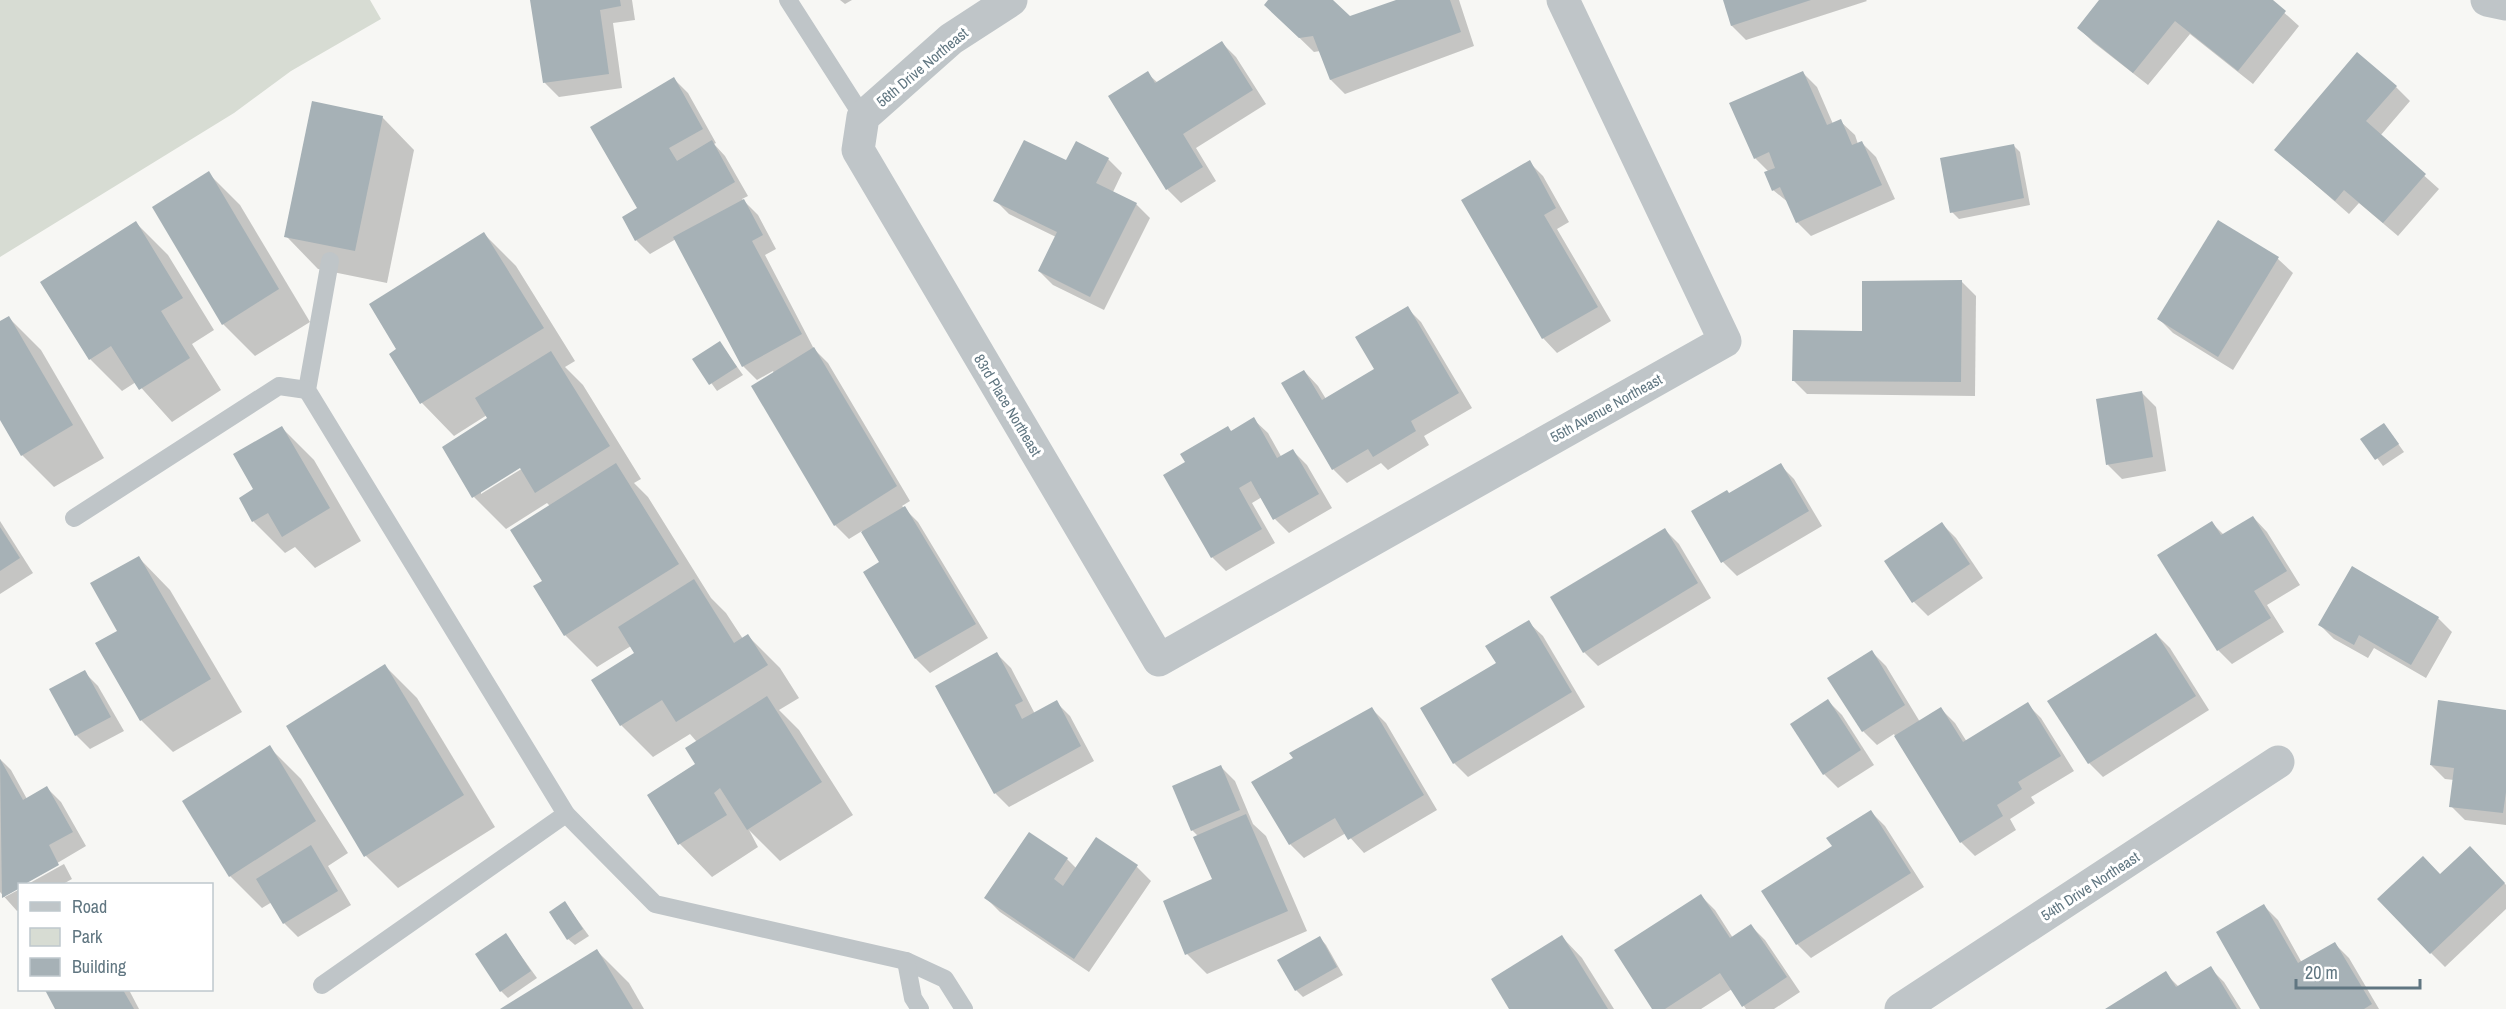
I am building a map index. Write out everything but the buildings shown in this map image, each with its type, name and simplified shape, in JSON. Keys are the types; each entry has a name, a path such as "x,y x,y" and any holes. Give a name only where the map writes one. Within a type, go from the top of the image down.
{"street":[{"name":"56th Drive Northeast","path":"858,150 863,117 951,39 1011,0"},
{"name":"55th Avenue Northeast","path":"1159,660 1725,341 1563,0"},
{"path":"2487,0 2506,4"},
{"name":"83rd Place Northeast","path":"858,150 1159,660"},
{"name":"54th Drive Northeast","path":"1901,1009 2278,762"}],"lane":[{"path":"788,0 863,117"},
{"path":"330,261 307,390 567,814 655,904 906,961 945,979 964,1009"},
{"path":"74,518 279,386 307,390"},
{"path":"321,985 567,814"},
{"path":"906,961 913,998 920,1009"}],"green space":[{"path":"0,0 370,0 381,19 291,71 234,113 0,257"}]}
